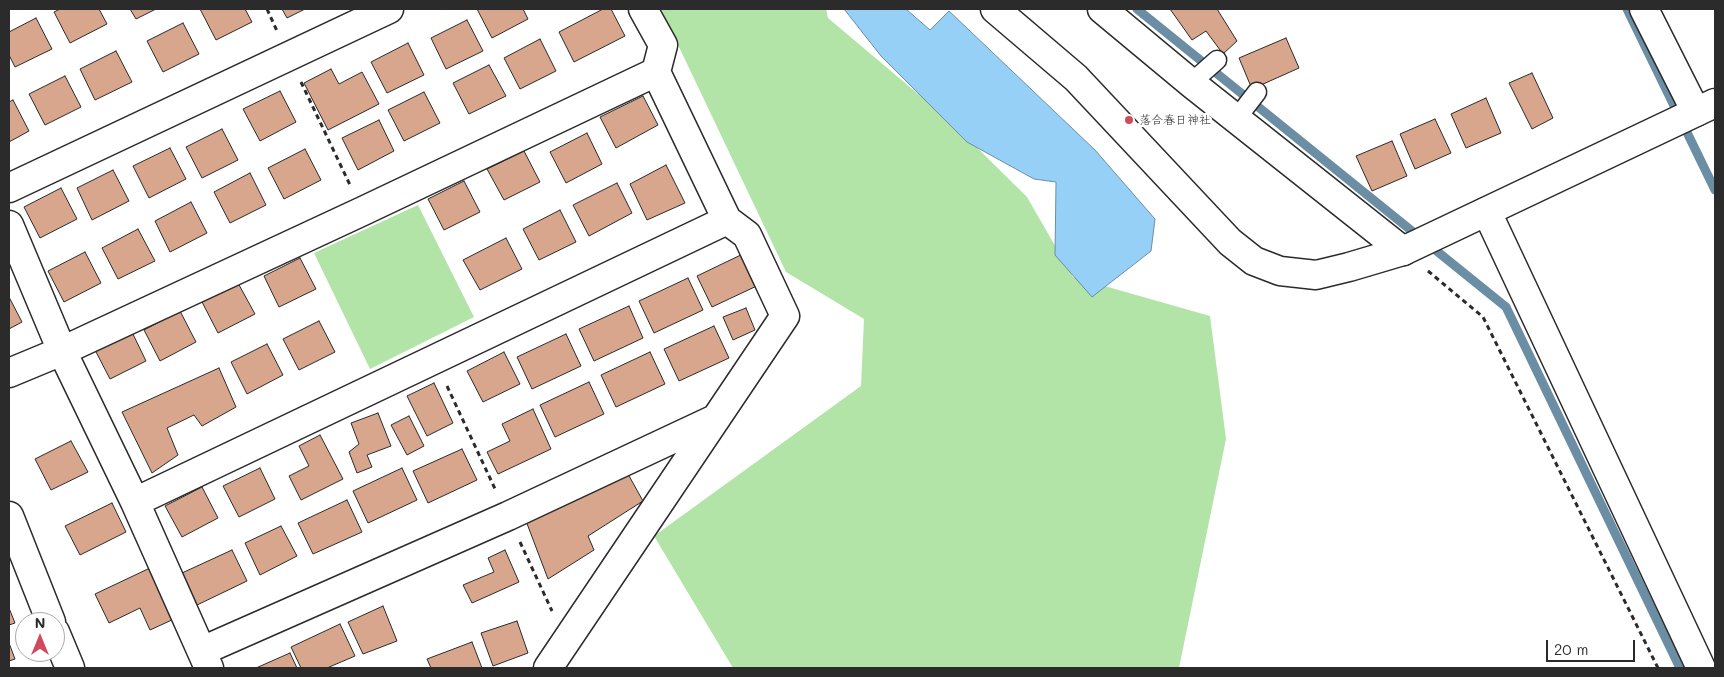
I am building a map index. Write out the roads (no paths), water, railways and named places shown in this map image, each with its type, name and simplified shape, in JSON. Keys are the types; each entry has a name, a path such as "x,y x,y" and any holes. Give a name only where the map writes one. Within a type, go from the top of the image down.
{"street":[{"path":"9,188 389,9"},
{"path":"548,668 785,316 747,235 726,220 656,72 663,45 643,9"},
{"path":"995,9 1076,78 1230,242 1254,261 1280,271 1316,274 1349,267 1403,251 1706,107 1644,9"},
{"path":"1102,9 1191,83 1403,251"},
{"path":"9,373 62,351 363,211 656,72"},
{"path":"1487,212 1701,668"},
{"path":"135,502 726,220"},
{"path":"9,225 62,351 135,502 206,660 715,419"},
{"path":"9,516 47,612"},
{"path":"65,656 70,668"}],"lane":[{"path":"1191,83 1217,60"},
{"path":"1237,118 1257,92"}],"water":[{"path":"844,9 906,9 930,30 949,11 1095,150 1155,219 1151,251 1092,297 1055,255 1056,182 1034,179 967,142 881,56"}],"waterway":[{"path":"1137,9 1506,307 1680,668"},
{"path":"1627,9 1715,190"}],"place":[{"name":"落合春日神社","path":"1129,120"}]}
